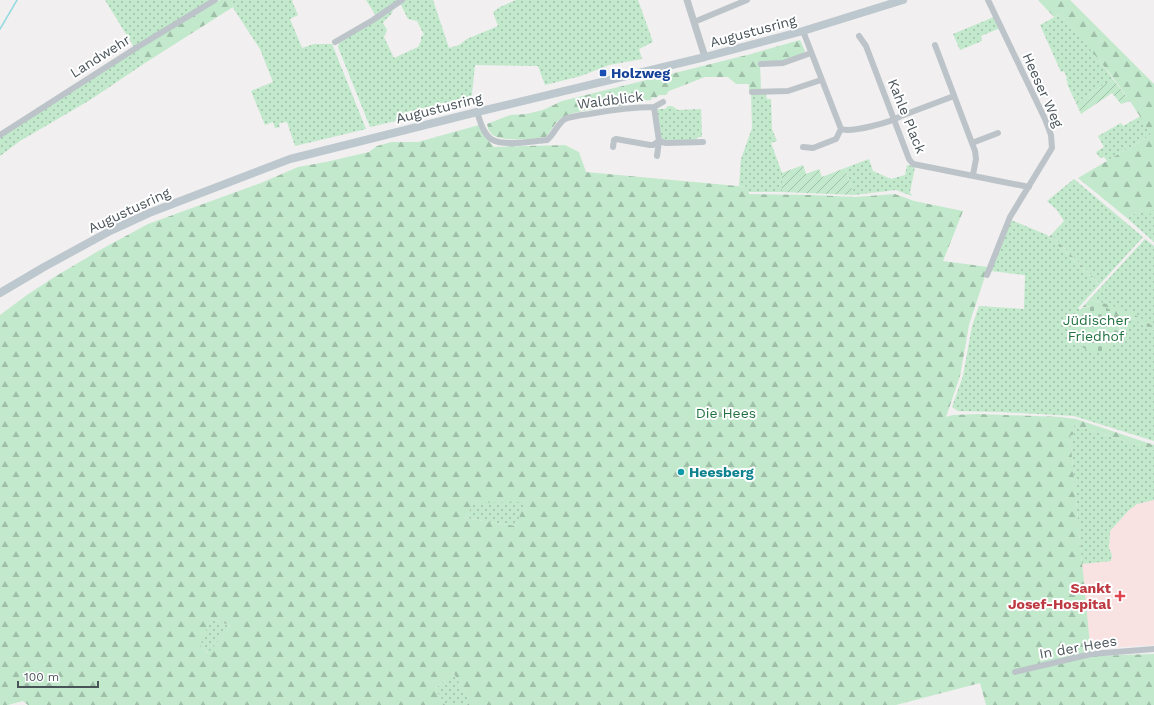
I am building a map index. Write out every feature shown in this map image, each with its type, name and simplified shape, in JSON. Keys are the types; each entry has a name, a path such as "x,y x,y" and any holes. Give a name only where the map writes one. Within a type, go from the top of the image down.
{"main road":[{"name":"Augustusring","path":"0,293 97,238 143,216 283,162 477,112 705,57 803,31 903,0"}],"street":[{"name":"Landwehr","path":"0,134 215,0"},
{"path":"335,42 368,23 402,0"},
{"path":"687,0 705,57"},
{"path":"694,22 747,0"},
{"name":"Heeser Weg","path":"987,275 1010,217 1052,148 1051,135 1046,119 988,0"},
{"path":"803,31 841,129 836,139 814,148 803,147"},
{"name":"Kahle Plack","path":"859,36 866,46 909,159 913,164 1029,186"},
{"path":"935,45 972,143 976,159 973,176"},
{"path":"761,64 783,63 811,53"},
{"path":"752,92 788,91 821,80"},
{"path":"841,129 850,130 894,120 954,96"},
{"name":"Waldblick","path":"477,112 485,133 491,139 502,143 546,140 551,137 564,120 574,116 614,109 654,107 663,102"},
{"name":"Waldblick","path":"654,107 659,141 657,156"},
{"path":"972,143 998,133"},
{"path":"613,147 614,140 616,139 650,145 653,145 659,141 666,143 702,142"},
{"name":"In der Hees","path":"1015,672 1091,654 1154,649"}],"shaded area":[{"name":"Sankt Josef-Hospital","path":"1154,500 1154,645 1090,649 1082,564 1111,561 1112,555 1109,548 1110,531 1129,510 1137,504"}],"green space":[{"path":"105,0 212,0 134,47"},
{"path":"220,0 228,0 233,7 145,63 138,48"},
{"path":"228,0 293,0 292,1 298,15 290,19 302,48 314,44 332,44 366,129 295,146 287,122 279,123 280,127 275,128 273,122 265,125 251,91 273,82 260,49"},
{"path":"366,0 400,0 376,16"},
{"path":"405,0 433,0 449,48 459,45 467,39 498,26 493,12 516,0 638,0 653,42 639,49 642,59 609,65 581,76 545,85 538,66 475,65 471,103 370,127 338,47 339,42 389,10 393,11 383,23 387,30 384,37 394,58 418,47 421,41 421,36 424,35 417,21 408,19 400,3"},
{"path":"1038,0 1070,0 1154,84 1154,210 1148,216 1141,210 1127,218 1078,178 1151,135 1120,87 1085,43 1060,14 1054,17"},
{"path":"1060,14 1094,53 1113,79 1076,103 1067,84 1067,78 1064,71 1061,72 1040,25"},
{"path":"994,17 1000,28 981,36 982,41 960,50 953,34"},
{"path":"800,40 805,51 803,54 787,61 760,62 761,90 749,90 749,84 736,84 728,77 705,77 669,91 666,95 659,95 656,98 652,97 651,100 626,102 626,105 592,109 565,116 554,125 546,137 504,139 493,135 487,125 510,115 526,114 543,110 562,101 751,54"},
{"path":"138,48 145,63 90,100 20,141 0,156 0,136"},
{"path":"1113,79 1130,101 1121,104 1112,93 1081,114 1076,103"},
{"path":"751,93 766,94 767,99 771,99 772,129 777,141 771,143 782,173 782,192 748,192 748,187 739,186 741,159 752,128"},
{"path":"668,106 672,106 678,110 701,109 702,137 698,137 696,140 666,141 662,139 660,137 657,110 665,109"},
{"path":"1141,116 1151,135 1107,161 1104,157 1100,158 1096,152 1104,147 1098,136 1121,123 1123,126"},
{"name":"Die Hees","path":"479,125 485,137 494,147 565,145 579,152 586,172 748,187 749,194 855,197 895,194 914,201 963,211 943,261 988,267 969,325 960,376 946,417 953,415 979,414 1076,419 1154,445 1154,450 1074,425 1074,434 1070,436 1091,656 1154,654 1154,705 986,705 980,683 896,705 467,705 470,701 453,672 435,689 445,705 28,705 23,701 8,705 0,705 0,315 56,276 148,224 261,183 298,167 369,152 377,146 392,142 418,142","holes":["525,502 516,526 465,518 474,503","211,618 231,626 208,653 200,646"]},
{"path":"869,159 873,171 891,179 905,175 907,165 915,167 910,192 912,196 896,190 854,195 845,168"},
{"path":"803,165 806,174 819,169 822,177 845,168 854,195 782,192 782,173"},
{"path":"1074,179 1143,237 1100,284 1051,235 1064,221 1057,210 1047,201"},
{"path":"1141,210 1154,210 1154,242 1127,218"},
{"path":"1011,220 1047,235 1099,285 1078,308 1080,310 1075,316 1119,335 1127,316 1154,330 1154,441 1074,416 958,411 952,407 963,376 972,326 979,306 1024,309 1025,275 991,271"},
{"path":"1051,235 1100,284 1099,285 1049,237"},
{"path":"1145,239 1154,246 1154,327 1149,323 1100,302 1089,300"},
{"path":"1089,300 1114,306 1132,314 1154,327 1154,330 1127,316 1120,330 1117,319 1112,311 1097,306 1082,308"},
{"name":"Jüdischer Friedhof","path":"1099,305 1110,309 1115,314 1118,320 1119,333 1117,340 1113,345 1102,352 1095,353 1085,349 1077,342 1074,324 1076,315 1082,308"},
{"path":"1074,425 1154,450 1154,500 1137,504 1129,510 1110,531 1109,548 1112,555 1111,561 1082,564 1070,436 1074,434"},
{"path":"474,502 526,502 516,526 465,518"},
{"path":"211,618 231,626 209,653 199,646"},
{"path":"453,672 470,701 467,705 445,705 435,689"}],"waterway":[{"path":"0,29 17,0"}],"place":[{"name":"Holzweg","path":"603,73"},
{"name":"Heesberg","path":"681,472"},
{"name":"Sankt Josef-Hospital","path":"1120,596"}]}
